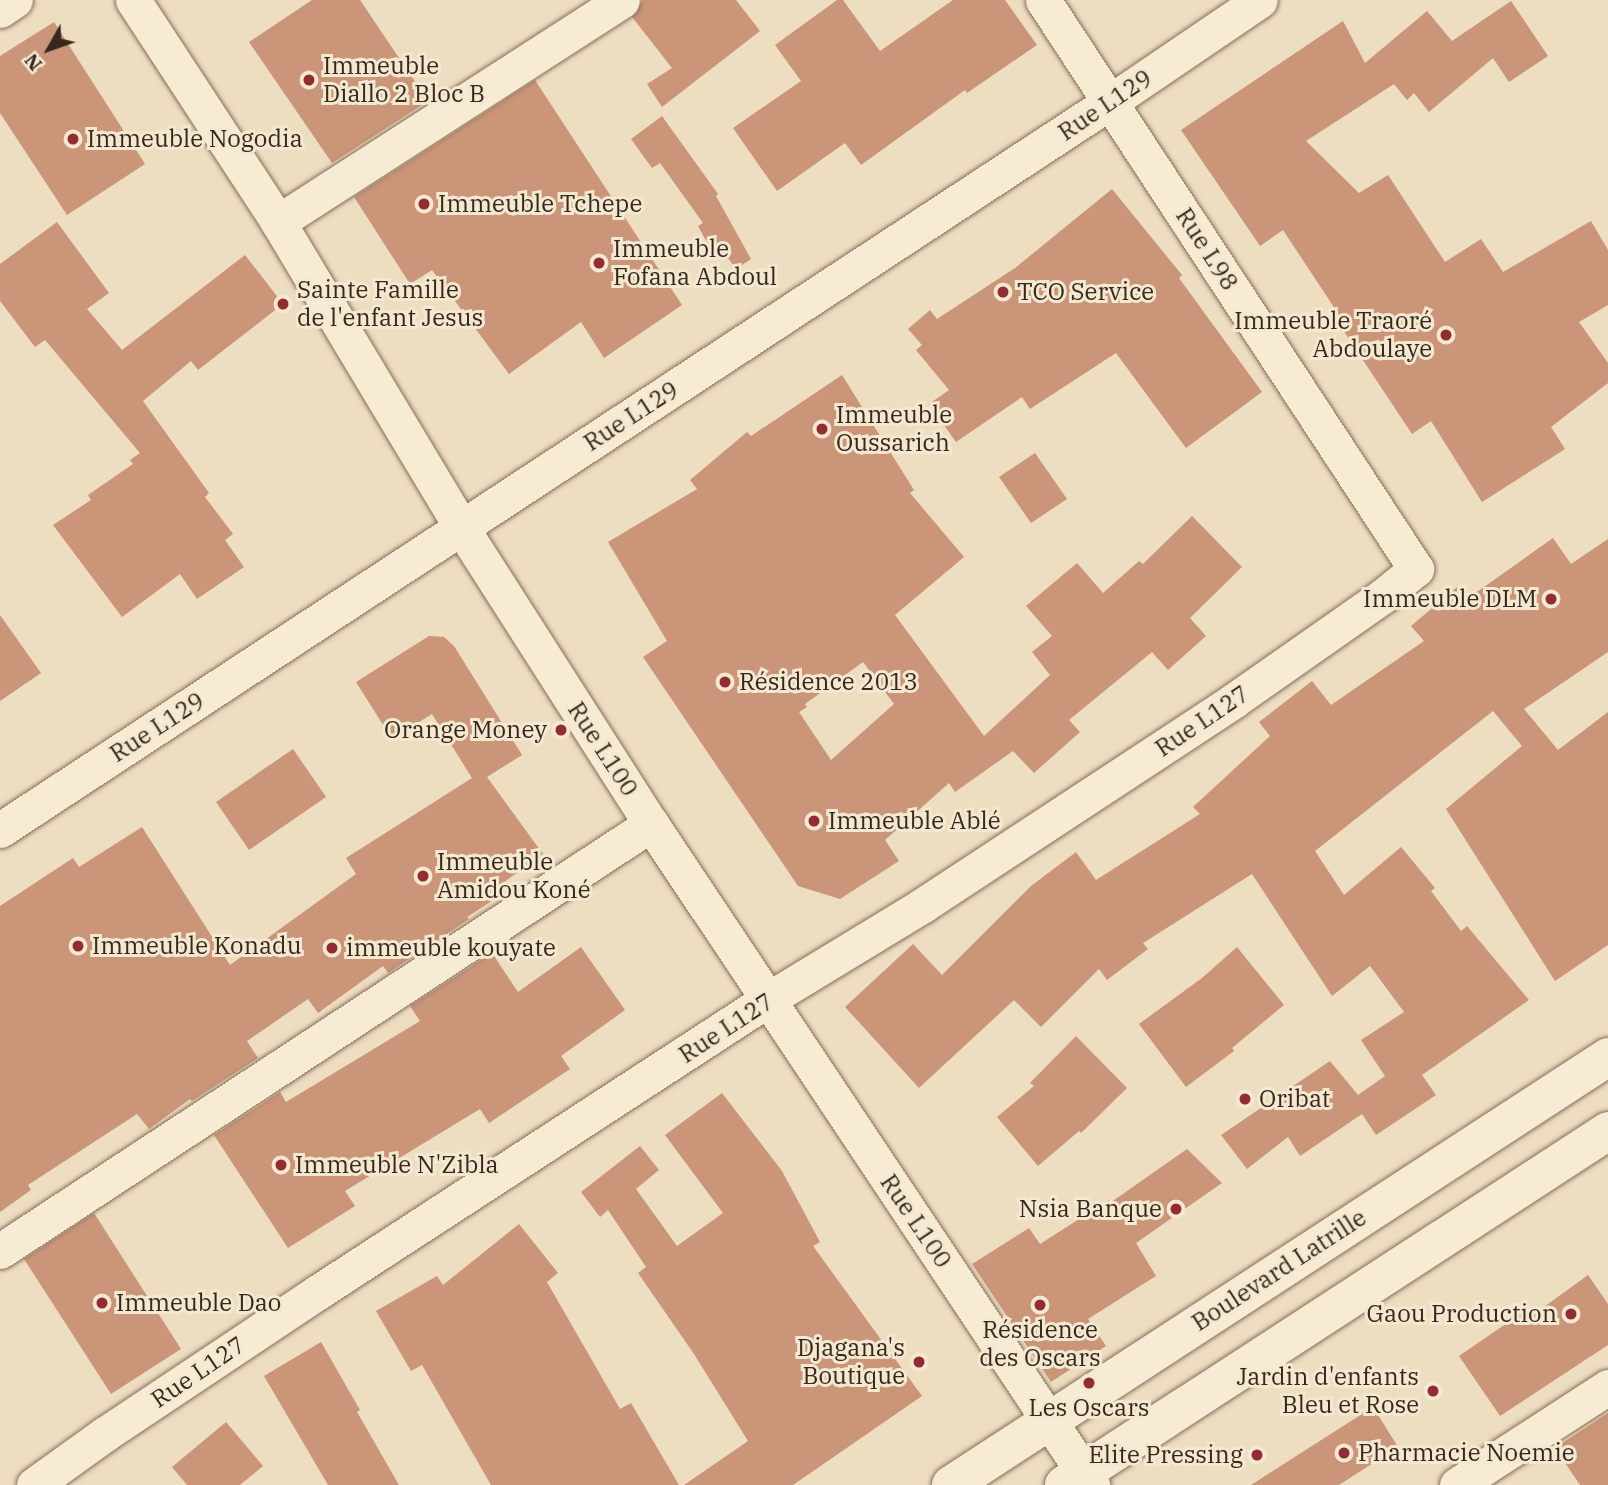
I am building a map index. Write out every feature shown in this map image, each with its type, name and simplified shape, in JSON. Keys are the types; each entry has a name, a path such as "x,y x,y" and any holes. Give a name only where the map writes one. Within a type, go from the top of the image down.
{"main road":[{"name":"Boulevard Latrille","path":"951,1485 1608,1056"},
{"path":"1080,1481 1608,1131"}],"street":[{"path":"0,10 15,0"},
{"name":"Rue L100","path":"133,0 278,222 461,527 651,824 1051,1420 1080,1481"},
{"path":"278,222 622,0"},
{"name":"Rue L98","path":"1043,0 1416,569"},
{"name":"Rue L129","path":"0,830 1110,102 1260,0"},
{"name":"Rue L127","path":"34,1485 105,1434 317,1292 767,1000 923,905 1233,701 1383,596 1416,569"},
{"path":"0,1251 651,824"},
{"path":"1457,1485 1608,1387"}],"building":[{"path":"312,0 360,0 428,101 332,163 249,42"},
{"path":"643,0 736,0 760,31 662,107 647,84 672,68 632,17"},
{"path":"837,0 843,0 880,51 953,0 1005,0 1037,45 967,93 965,90 861,165 845,143 777,191 733,128 801,81 775,45"},
{"path":"1511,1 1548,56 1509,82 1493,58 1429,112 1414,93 1407,100 1394,84 1306,141 1359,193 1388,175 1445,262 1481,239 1503,272 1591,221 1608,250 1608,305 1579,322 1608,363 1608,383 1551,427 1565,449 1482,502 1431,421 1412,434 1341,327 1345,324 1283,230 1260,246 1181,130 1343,21 1365,63 1427,11 1452,41"},
{"name":"Immeuble Nogodia","path":"54,22 145,164 67,215 0,113 0,56"},
{"path":"535,80 682,305 604,358 581,322 509,374 432,270 410,284 354,197"},
{"path":"662,116 718,194 716,196 751,259 736,269 725,254 716,259 698,226 703,223 660,163 652,168 631,139"},
{"path":"1112,189 1182,275 1179,278 1262,392 1186,448 1116,353 1030,409 1022,397 956,442 929,404 949,390 916,350 922,345 908,329 930,310 937,319 1015,268"},
{"path":"57,222 109,293 87,309 122,350 245,255 283,304 198,370 191,361 143,401 209,493 205,497 233,534 225,540 244,567 197,599 180,574 122,617 53,525 91,500 88,495 133,464 130,460 140,453 45,340 35,347 0,301 0,264"},
{"path":"842,375 914,490 910,493 964,557 895,615 984,736 1050,675 1032,652 1052,636 1026,606 1077,563 1103,593 1139,561 1143,564 1192,516 1242,567 1190,618 1206,636 1168,670 1152,652 1069,720 1080,732 1034,773 1013,751 955,792 949,783 885,840 899,861 840,899 798,886 643,657 667,641 608,542 697,489 690,480 747,432 751,436","holes":["863,662 894,704 831,760 799,712 807,707 805,704"]},
{"path":"1035,453 1067,499 1031,523 999,477"},
{"path":"1553,538 1571,564 1608,539 1608,652 1524,709 1558,750 1608,712 1608,945 1555,981 1446,809 1522,746 1493,711 1315,851 1344,895 1401,847 1435,888 1431,891 1461,931 1467,926 1529,1000 1422,1075 1436,1095 1376,1135 1362,1114 1300,1156 1288,1137 1247,1169 1221,1135 1330,1061 1358,1095 1385,1076 1361,1040 1404,1012 1370,966 1332,996 1252,874 1143,943 1148,949 1107,980 1099,969 1041,1027 1014,1000 919,1088 845,1007 913,944 942,975 1031,886 1076,852 1096,880 1200,814 1193,807 1270,736 1259,722 1312,681 1331,705 1424,641 1411,626 1457,587 1467,599"},
{"path":"0,615 41,673 0,701"},
{"path":"429,636 444,637 454,646 522,755 487,777 543,854 496,888 501,895 388,973 383,966 318,1013 308,999 247,1041 258,1058 192,1101 190,1099 149,1129 137,1114 28,1185 31,1190 0,1212 0,906 73,858 79,867 142,827 230,965 356,874 346,858 472,778 432,714 392,739 356,682"},
{"path":"293,749 326,797 249,850 216,802"},
{"path":"581,947 625,1010 561,1056 570,1069 489,1123 480,1109 345,1191 355,1206 288,1248 214,1135 280,1092 286,1102 420,1021 410,1006 492,953 518,992"},
{"path":"1237,947 1284,1005 1232,1048 1234,1051 1186,1087 1139,1024 1202,978"},
{"path":"1076,1036 1127,1088 1081,1133 1079,1131 1038,1166 997,1117 1034,1086 1030,1083"},
{"path":"722,1093 782,1171 820,1242 813,1246 922,1396 793,1485 684,1485 748,1441 694,1354 638,1273 646,1267 608,1210 600,1217 581,1192 640,1146 659,1170 636,1189 677,1246 723,1213 665,1135"},
{"path":"1187,1149 1222,1183 1136,1243 1156,1276 1088,1319 1106,1346 1051,1382 972,1264 1029,1228 1040,1244 1109,1200 1110,1203"},
{"name":"Immeuble Dao","path":"94,1213 181,1349 111,1394 24,1259"},
{"path":"519,1224 558,1273 547,1282 620,1409 631,1403 679,1485 491,1485 422,1365 411,1371 376,1311 437,1276 443,1285"},
{"path":"1588,1275 1608,1304 1608,1345 1500,1416 1459,1356 1526,1310 1530,1317"},
{"path":"321,1342 399,1485 328,1485 264,1376"},
{"path":"1373,1407 1398,1447 1339,1485 1251,1485"},
{"path":"1608,1413 1608,1485 1580,1485 1555,1448"},
{"path":"226,1422 263,1466 240,1485 187,1485 172,1467"}],"place":[{"name":"Immeuble Diallo 2 Bloc B","path":"309,80"},
{"name":"Immeuble Nogodia","path":"73,139"},
{"name":"Immeuble Tchepe","path":"424,204"},
{"name":"Immeuble Fofana Abdoul","path":"599,263"},
{"name":"TCO Service","path":"1003,292"},
{"name":"Sainte Famille de l'enfant Jesus","path":"283,304"},
{"name":"Immeuble Traoré Abdoulaye","path":"1446,335"},
{"name":"Immeuble Oussarich","path":"822,429"},
{"name":"Immeuble DLM","path":"1551,599"},
{"name":"Résidence 2013","path":"725,682"},
{"name":"Orange Money","path":"561,730"},
{"name":"Immeuble Ablé","path":"814,821"},
{"name":"Immeuble Amidou Koné","path":"423,876"},
{"name":"Immeuble Konadu","path":"78,946"},
{"name":"immeuble kouyate","path":"332,948"},
{"name":"Oribat","path":"1245,1099"},
{"name":"Immeuble N'Zibla","path":"281,1165"},
{"name":"Nsia Banque","path":"1176,1209"},
{"name":"Immeuble Dao","path":"102,1303"},
{"name":"Résidence des Oscars","path":"1040,1305"},
{"name":"Gaou Production","path":"1571,1314"},
{"name":"Djagana's Boutique","path":"919,1362"},
{"name":"Les Oscars","path":"1089,1383"},
{"name":"Jardin d'enfants Bleu et Rose","path":"1433,1391"},
{"name":"Pharmacie Noemie","path":"1344,1453"},
{"name":"Elite Pressing","path":"1257,1455"}]}
